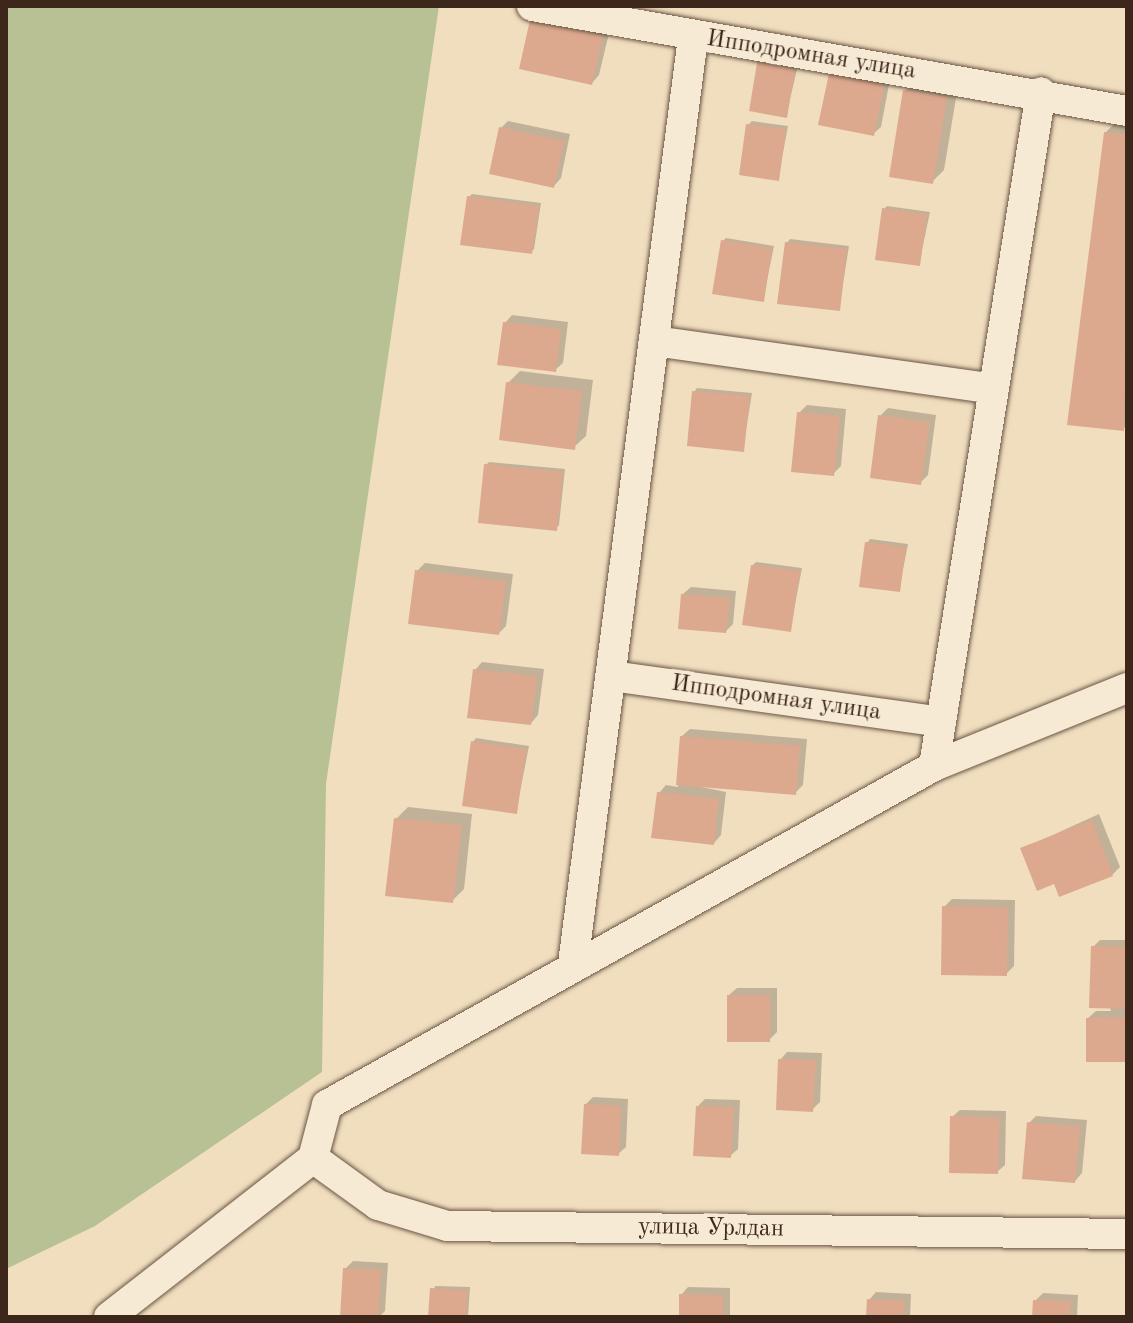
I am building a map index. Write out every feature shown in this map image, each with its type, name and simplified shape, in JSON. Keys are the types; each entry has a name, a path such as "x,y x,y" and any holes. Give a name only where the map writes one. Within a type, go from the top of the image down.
{"street":[{"path":"532,6 693,37"},
{"name":"Ипподромная улица","path":"573,964 693,37 1041,92 1127,111"},
{"path":"934,766 1041,92"},
{"path":"654,341 994,389"},
{"name":"Ипподромная улица","path":"611,676 941,722"},
{"path":"109,1317 313,1158 327,1105 573,964 934,766 1127,688"},
{"name":"улица Урлдан","path":"313,1158 378,1205 447,1226 1127,1234"}],"green space":[{"path":"6,6 439,6 326,784 322,1072 95,1226 6,1269"}],"building":[{"path":"530,20 603,36 592,85 519,69"},
{"path":"758,57 796,63 787,118 749,111"},
{"path":"830,69 885,81 874,136 818,125"},
{"path":"903,90 947,97 933,184 889,177"},
{"path":"746,124 786,129 779,181 739,175"},
{"path":"499,127 564,141 554,188 489,174"},
{"path":"1104,132 1127,134 1124,431 1067,425"},
{"path":"467,196 539,206 532,254 460,245"},
{"path":"882,208 927,214 920,266 875,260"},
{"path":"721,240 772,248 764,302 712,294"},
{"path":"785,242 847,249 840,311 777,304"},
{"path":"503,322 561,329 556,372 497,365"},
{"path":"506,382 582,391 575,450 499,440"},
{"path":"692,391 750,396 744,452 687,446"},
{"path":"797,412 840,416 834,476 791,472"},
{"path":"878,415 930,422 921,485 870,478"},
{"path":"484,464 563,472 557,531 478,523"},
{"path":"865,542 906,547 900,592 859,587"},
{"path":"751,565 800,571 791,632 742,625"},
{"path":"415,570 506,581 499,635 408,624"},
{"path":"681,594 730,598 726,633 678,629"},
{"path":"473,669 537,676 531,725 467,718"},
{"path":"680,736 800,746 796,795 676,785"},
{"path":"471,741 526,749 517,814 462,806"},
{"path":"657,792 719,799 714,845 651,838"},
{"path":"394,818 462,825 453,903 385,896"},
{"path":"1092,820 1113,876 1059,897 1054,884 1037,891 1020,848"},
{"path":"942,906 1008,907 1007,976 941,975"},
{"path":"1091,946 1127,947 1127,1009 1089,1008"},
{"path":"727,995 770,995 770,1042 727,1042"},
{"path":"1127,1017 1127,1062 1086,1062 1086,1018"},
{"path":"778,1059 816,1060 813,1112 776,1110"},
{"path":"584,1104 621,1106 619,1156 581,1154"},
{"path":"696,1106 734,1107 731,1158 693,1156"},
{"path":"950,1116 999,1118 998,1174 949,1173"},
{"path":"1027,1122 1080,1127 1075,1183 1022,1179"},
{"path":"343,1268 381,1270 378,1317 340,1317"},
{"path":"430,1288 468,1290 466,1317 428,1317"},
{"path":"679,1294 723,1295 723,1317 679,1317"},
{"path":"867,1299 905,1301 904,1317 866,1317"},
{"path":"1033,1300 1071,1301 1070,1317 1032,1317"}]}
